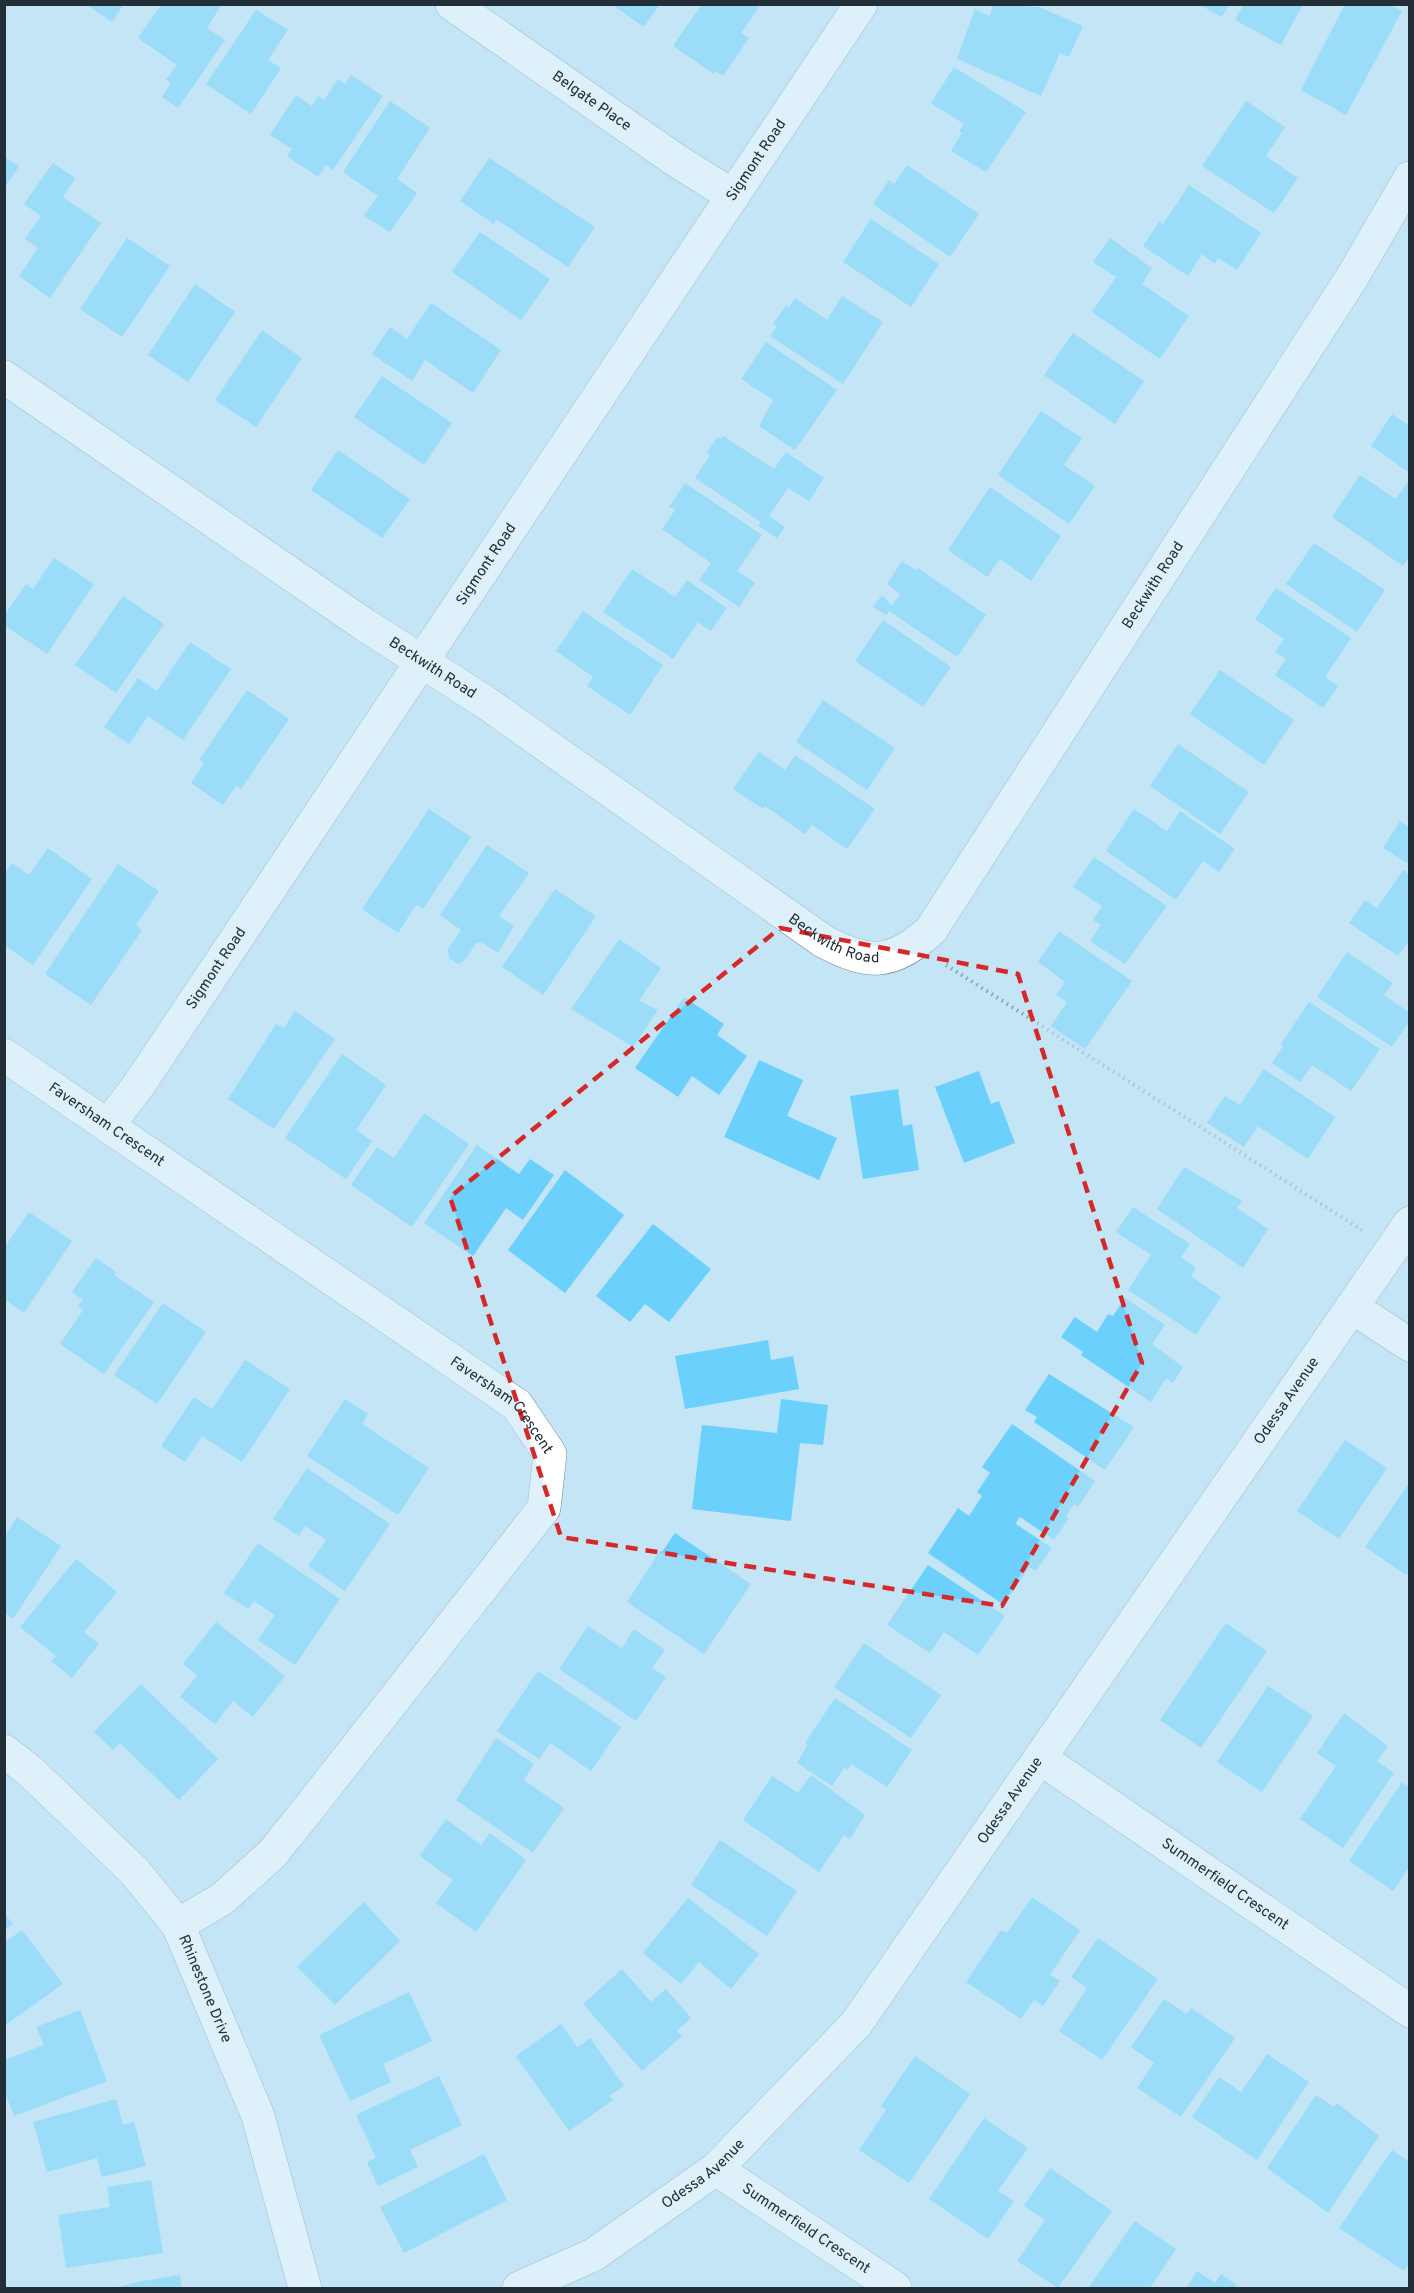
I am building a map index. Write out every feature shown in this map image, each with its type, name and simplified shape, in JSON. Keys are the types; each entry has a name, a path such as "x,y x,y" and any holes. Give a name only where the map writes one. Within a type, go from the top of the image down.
{"street":[{"name":"Belgate Place","path":"452,4 674,159 733,196"},
{"name":"Sigmont Road","path":"108,1124 138,1086 861,4"},
{"name":"Beckwith Road","path":"4,377 356,618 495,709 823,941 850,956 876,960 915,945 931,930 1332,309 1410,178"},
{"name":"Faversham Crescent","path":"4,1055 517,1405 550,1454 544,1508 309,1808 272,1854 222,1899 178,1925"},
{"name":"Odessa Avenue","path":"519,2289 593,2255 716,2169 856,2024 1401,1236"},
{"path":"1352,1307 1410,1345"},
{"name":"Rhinestone Drive","path":"4,1751 30,1772 135,1872 178,1925 258,2116 305,2289"},
{"name":"Summerfield Crescent","path":"1040,1758 1410,2011"},
{"name":"Summerfield Crescent","path":"716,2169 895,2289"}],"path":[{"path":"915,945 1401,1236"}],"highlighted area":[{"path":"780,928 1018,974 1142,1363 1002,1606 561,1537 450,1197"}],"building":[{"path":"86,4 124,4 112,22"},
{"path":"162,4 222,4 207,28 225,40 178,108 162,97 171,83 166,80 177,65 138,38"},
{"path":"611,4 660,4 644,27"},
{"path":"702,4 761,4 741,33 749,38 723,76 716,71 714,74 673,46"},
{"path":"994,4 1039,7 1083,26 1069,57 1060,53 1041,96 957,59 975,9 989,16"},
{"path":"1198,4 1229,4 1222,17"},
{"path":"1244,4 1303,4 1281,45 1235,20"},
{"path":"1345,4 1389,4 1402,11 1346,115 1301,90"},
{"path":"256,10 288,30 268,60 281,68 251,114 206,84"},
{"path":"954,67 1026,112 986,172 951,151 962,133 959,131 964,124 931,103"},
{"path":"351,75 383,96 333,170 326,165 318,177 287,156 292,149 270,135 296,95 312,106 318,96 324,100 338,79 345,84"},
{"path":"390,101 430,128 397,179 417,193 390,232 364,216 378,196 343,172"},
{"path":"1246,101 1285,127 1266,156 1298,178 1274,213 1202,166"},
{"path":"4,157 19,166 4,189"},
{"path":"489,158 595,227 568,267 496,219 494,224 460,201"},
{"path":"53,163 75,178 63,197 101,223 50,298 19,276 38,248 25,239 41,216 24,204"},
{"path":"907,165 979,214 950,257 873,204 889,180 894,184"},
{"path":"1189,185 1261,233 1237,270 1218,258 1215,264 1202,254 1188,276 1143,246 1159,222 1163,224"},
{"path":"871,219 939,264 911,307 843,262"},
{"path":"480,232 550,279 521,320 452,272"},
{"path":"127,238 170,266 122,337 80,309"},
{"path":"1110,238 1152,268 1142,284 1189,316 1160,359 1092,312 1116,277 1093,262"},
{"path":"195,284 235,312 188,382 148,355"},
{"path":"842,296 883,322 843,384 770,336 777,326 773,324 786,305 789,308 795,298 827,320"},
{"path":"431,303 501,350 473,393 425,360 412,381 372,354 390,327 407,339"},
{"path":"262,330 302,358 256,427 215,400"},
{"path":"1073,333 1144,381 1115,424 1044,375"},
{"path":"766,342 837,390 795,450 759,426 773,400 741,379"},
{"path":"382,376 452,423 424,465 354,417"},
{"path":"1041,411 1082,438 1064,465 1095,486 1069,524 998,475"},
{"path":"1392,414 1410,426 1410,473 1371,446"},
{"path":"723,436 774,469 786,452 824,478 809,501 788,488 769,516 785,527 777,538 758,526 761,522 695,478 710,455 707,453 717,437 721,439"},
{"path":"338,450 410,499 382,538 311,490"},
{"path":"1360,475 1396,499 1410,479 1410,556 1403,566 1332,517"},
{"path":"685,483 762,535 737,571 755,583 739,607 699,580 711,563 662,529 675,510 669,507"},
{"path":"990,487 1061,536 1031,581 1000,559 987,577 948,550"},
{"path":"1314,543 1385,590 1357,632 1286,584"},
{"path":"54,558 94,584 47,654 4,625 4,616 26,584 33,589"},
{"path":"902,561 916,570 918,568 986,615 957,657 889,611 886,615 873,607 882,595 892,606 900,594 887,584"},
{"path":"632,569 675,597 687,580 727,608 711,631 698,622 673,659 603,612"},
{"path":"1276,588 1351,638 1325,677 1338,686 1323,708 1275,675 1286,659 1275,652 1284,639 1255,619"},
{"path":"123,596 164,624 116,693 75,665"},
{"path":"583,611 663,665 630,715 587,686 593,677 556,651"},
{"path":"883,620 951,667 923,707 855,661"},
{"path":"190,642 231,669 183,740 148,716 129,744 104,727 138,678 157,691"},
{"path":"1220,670 1294,720 1264,765 1190,714"},
{"path":"247,690 289,719 241,789 236,786 223,805 191,783 204,763 199,760"},
{"path":"823,700 895,748 867,790 796,742"},
{"path":"1178,744 1249,792 1220,834 1150,786"},
{"path":"759,752 785,770 795,755 875,809 847,849 812,825 805,834 765,806 763,809 733,789"},
{"path":"429,809 471,837 423,909 416,905 398,933 362,909"},
{"path":"1134,809 1167,831 1180,811 1235,849 1219,872 1203,861 1176,900 1106,851"},
{"path":"1400,821 1410,828 1410,865 1383,848"},
{"path":"487,845 529,873 499,916 514,926 498,953 482,942 481,944 477,942 464,961 458,964 449,958 448,949 461,930 440,915"},
{"path":"48,848 92,879 33,965 4,945 4,874 12,863 29,875"},
{"path":"1094,857 1167,906 1125,964 1090,941 1101,925 1093,920 1102,906 1073,887"},
{"path":"118,864 159,891 136,925 142,930 91,1005 45,974"},
{"path":"1403,870 1410,875 1410,939 1398,956 1349,923 1365,900 1377,908"},
{"path":"555,889 596,916 543,995 502,967"},
{"path":"1059,931 1132,981 1085,1049 1051,1026 1067,1002 1056,995 1065,982 1038,962"},
{"path":"619,939 661,968 639,1001 658,1010 633,1047 571,1009"},
{"path":"1347,952 1393,983 1384,995 1410,1013 1410,1020 1392,1047 1317,997"},
{"path":"684,997 724,1024 717,1035 747,1056 719,1095 692,1076 678,1097 635,1068"},
{"path":"1309,1002 1380,1049 1351,1091 1312,1065 1300,1082 1272,1063 1283,1046 1281,1044"},
{"path":"295,1011 335,1039 274,1129 228,1099 276,1024 284,1028"},
{"path":"342,1054 386,1085 356,1130 372,1141 346,1179 285,1138"},
{"path":"759,1060 803,1080 787,1116 837,1138 819,1180 724,1137"},
{"path":"1264,1069 1335,1117 1308,1159 1258,1126 1244,1147 1207,1123 1225,1096 1240,1105"},
{"path":"979,1071 991,1104 999,1101 1015,1143 964,1163 935,1087"},
{"path":"898,1089 903,1126 912,1124 919,1170 863,1179 850,1096"},
{"path":"424,1113 469,1144 412,1227 351,1185 377,1147 394,1158"},
{"path":"477,1145 519,1174 530,1159 554,1175 523,1220 506,1208 473,1256 424,1223"},
{"path":"1184,1167 1242,1201 1237,1208 1268,1229 1243,1268 1157,1209"},
{"path":"565,1170 624,1215 565,1293 508,1250"},
{"path":"1133,1207 1190,1244 1181,1257 1196,1268 1191,1276 1221,1297 1196,1335 1128,1290 1151,1255 1116,1232"},
{"path":"29,1212 72,1241 24,1313 4,1299 4,1248"},
{"path":"653,1224 711,1269 669,1322 645,1304 630,1322 596,1296"},
{"path":"96,1258 116,1272 114,1275 154,1302 104,1374 60,1344 83,1310 78,1306 83,1300 72,1292"},
{"path":"1125,1298 1165,1325 1152,1344 1183,1367 1173,1383 1166,1378 1151,1402 1081,1355 1083,1352 1061,1337 1075,1317 1097,1332 1108,1314 1113,1316"},
{"path":"163,1303 206,1332 157,1404 114,1375"},
{"path":"768,1340 771,1360 793,1356 799,1389 685,1409 675,1356"},
{"path":"245,1360 290,1389 242,1462 202,1436 185,1462 161,1446 194,1397 212,1409"},
{"path":"1049,1374 1134,1427 1105,1470 1034,1422 1037,1417 1025,1410"},
{"path":"345,1399 368,1414 362,1424 429,1468 398,1515 307,1456"},
{"path":"781,1399 828,1405 823,1445 800,1443 791,1521 692,1509 702,1425 777,1433"},
{"path":"1012,1424 1095,1481 1078,1507 1074,1504 1066,1516 1069,1518 1054,1540 1020,1517 1017,1521 1016,1524 1052,1548 1036,1571 1029,1567 1004,1605 928,1553 958,1508 969,1516 982,1496 977,1492 990,1473 982,1467"},
{"path":"1345,1440 1387,1468 1339,1539 1297,1511"},
{"path":"307,1468 390,1524 345,1591 308,1566 326,1540 305,1526 299,1536 273,1519"},
{"path":"1410,1482 1410,1570 1406,1575 1365,1547"},
{"path":"17,1517 61,1546 13,1619 5,1613 5,1536"},
{"path":"675,1533 751,1584 704,1654 627,1602 660,1551 662,1552"},
{"path":"258,1543 340,1599 295,1665 258,1640 275,1615 254,1601 248,1609 224,1593"},
{"path":"76,1559 117,1592 84,1632 99,1644 72,1678 51,1661 56,1656 20,1627"},
{"path":"928,1565 1005,1616 978,1655 944,1632 930,1653 887,1625"},
{"path":"216,1622 285,1676 253,1717 233,1701 215,1724 180,1697 197,1675 183,1664"},
{"path":"1226,1623 1267,1651 1201,1748 1160,1720"},
{"path":"588,1626 622,1648 634,1629 665,1650 652,1668 666,1677 636,1721 559,1669"},
{"path":"864,1643 941,1695 911,1738 834,1687"},
{"path":"538,1671 621,1727 591,1771 550,1743 539,1759 497,1731"},
{"path":"141,1684 218,1759 179,1800 120,1743 113,1750 94,1732"},
{"path":"1268,1686 1313,1716 1262,1792 1217,1762"},
{"path":"835,1698 912,1750 887,1787 851,1764 848,1770 844,1768 832,1786 797,1763 808,1744 805,1743"},
{"path":"1344,1713 1388,1746 1377,1761 1394,1773 1343,1848 1300,1819 1336,1766 1317,1753"},
{"path":"496,1738 534,1764 524,1780 564,1808 533,1853 456,1800"},
{"path":"811,1775 865,1815 850,1839 844,1835 819,1872 743,1820 772,1776 798,1793"},
{"path":"1402,1782 1407,1786 1410,1782 1410,1866 1393,1891 1349,1861"},
{"path":"446,1819 481,1845 490,1833 526,1860 476,1932 436,1903 453,1880 420,1856"},
{"path":"720,1840 797,1891 767,1936 691,1885"},
{"path":"1032,1897 1080,1930 1050,1975 1060,1981 1043,2006 1034,2000 1021,2019 966,1982 1001,1930 1007,1933"},
{"path":"688,1898 759,1954 731,1989 699,1962 681,1984 643,1953"},
{"path":"364,1902 400,1941 335,2005 297,1967"},
{"path":"4,1913 13,1924 4,1930"},
{"path":"22,1930 63,1984 4,2026 4,1943"},
{"path":"1098,1938 1158,1979 1102,2060 1059,2031 1087,1988 1071,1977"},
{"path":"622,1969 651,2002 666,1989 691,2018 677,2031 682,2036 642,2071 583,2004"},
{"path":"409,1992 432,2041 383,2064 391,2082 350,2101 319,2035"},
{"path":"1164,1999 1187,2014 1191,2008 1235,2038 1181,2117 1137,2088 1154,2063 1131,2047"},
{"path":"80,2010 107,2081 14,2116 4,2090 4,2060 44,2045 36,2027"},
{"path":"561,2024 577,2047 590,2038 624,2086 609,2096 613,2100 569,2131 516,2056"},
{"path":"1267,2054 1309,2082 1257,2160 1192,2117 1219,2077 1241,2092"},
{"path":"915,2056 970,2094 909,2183 859,2150 886,2110 881,2106"},
{"path":"439,2076 462,2125 410,2150 418,2167 378,2186 367,2162 376,2158 356,2115"},
{"path":"1316,2095 1334,2107 1337,2103 1379,2136 1328,2213 1267,2168"},
{"path":"116,2099 123,2125 134,2122 146,2166 102,2177 97,2158 47,2172 33,2122"},
{"path":"984,2118 1028,2148 998,2191 1014,2201 988,2239 929,2199"},
{"path":"1392,2150 1410,2162 1410,2262 1404,2271 1339,2228"},
{"path":"484,2154 507,2200 404,2253 380,2207"},
{"path":"1050,2168 1112,2211 1058,2288 1017,2261 1045,2220 1024,2206"},
{"path":"151,2180 163,2253 66,2268 58,2215 110,2207 107,2187"},
{"path":"1135,2221 1176,2249 1150,2288 1088,2288"},
{"path":"1197,2271 1215,2283 1221,2274 1237,2285 1234,2288 1186,2288"},
{"path":"180,2275 182,2288 114,2288 142,2281"}]}
